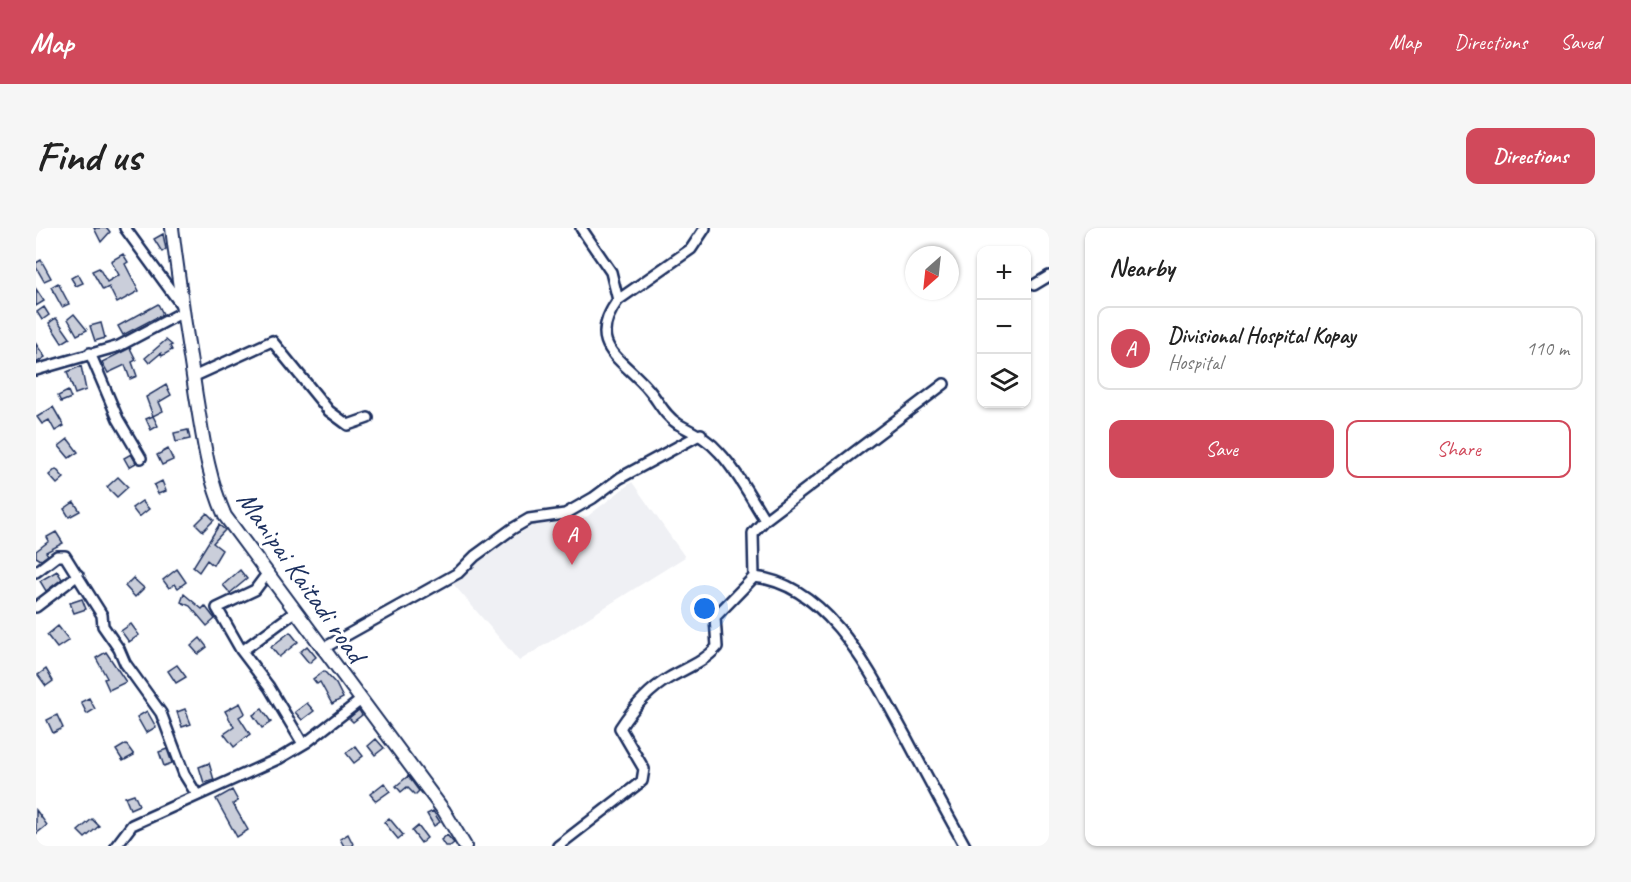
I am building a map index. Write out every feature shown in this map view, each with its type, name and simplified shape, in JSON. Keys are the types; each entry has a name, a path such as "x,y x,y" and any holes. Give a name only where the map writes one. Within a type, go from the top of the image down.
{"main road":[{"name":"Manipai Kaitadi road","path":"172,228 182,309 214,492 225,516 444,811 465,846"}],"street":[{"path":"36,370 90,352 119,346 182,309 125,228"},
{"path":"581,228 611,272 618,300"},
{"path":"705,228 691,249 618,300 610,310 604,334 610,349 621,365 648,388 664,412 679,424 701,434 721,453 765,520"},
{"path":"1034,285 1049,276"},
{"path":"193,377 272,341 329,411 348,425 368,418"},
{"path":"90,352 118,418 141,458"},
{"path":"558,846 642,781 644,770 620,728 634,706 667,679 710,656 717,647 715,617 754,577 753,533 765,520 944,384"},
{"path":"322,649 458,573 475,556 529,519 565,514 593,498 620,478 701,434"},
{"path":"36,572 57,556 65,556 102,615 108,635 161,713 184,774 197,795"},
{"path":"267,574 255,590 217,608 242,651 269,687 303,744"},
{"path":"36,607 78,575"},
{"path":"754,577 770,578 807,597 824,612 862,658 965,846"},
{"path":"242,651 296,612"},
{"path":"116,846 132,825 303,744 361,700"}],"shaded area":[{"path":"632,482 685,557 519,661 449,579 533,525 568,522 588,516"}],"building":[{"path":"94,228 107,228 110,232 101,242"},
{"path":"163,234 166,249 162,252 154,239"},
{"path":"123,254 128,262 125,264 139,291 117,303 109,287 103,290 92,271 99,268 107,282 119,275 111,261"},
{"path":"41,260 51,278 44,281 36,267 36,263"},
{"path":"78,274 83,283 76,286 71,278"},
{"path":"58,283 69,304 62,307 51,287"},
{"path":"36,289 44,301 36,306"},
{"path":"158,304 163,314 123,335 118,326"},
{"path":"44,307 49,315 42,320 37,312"},
{"path":"74,314 87,330 77,335 68,319"},
{"path":"56,318 70,338 62,343 49,323"},
{"path":"101,323 105,338 95,341 90,326"},
{"path":"166,340 172,345 170,346 172,350 162,356 161,353 149,363 145,358"},
{"path":"36,344 45,357 36,363"},
{"path":"130,348 136,360 132,362 137,376 130,379 125,365 108,373 102,362"},
{"path":"81,366 86,390 75,394 67,372"},
{"path":"166,385 171,395 159,402 163,411 153,416 146,397"},
{"path":"68,391 71,398 61,402 58,396"},
{"path":"53,407 64,426 55,431 49,420 42,424 37,417"},
{"path":"153,416 158,426 151,430 146,419"},
{"path":"188,430 190,439 176,442 174,433"},
{"path":"68,439 78,452 69,458 59,446"},
{"path":"168,449 173,460 162,465 157,455"},
{"path":"131,454 136,463 129,467 124,458"},
{"path":"56,469 64,478 57,484 49,475"},
{"path":"118,477 128,487 117,497 107,487"},
{"path":"162,481 166,491 158,494 154,485"},
{"path":"142,501 149,509 139,517 132,508"},
{"path":"74,502 80,511 69,517 64,509"},
{"path":"207,513 214,520 203,531 196,524"},
{"path":"219,525 225,530 213,543 222,550 213,565 207,560 199,572 193,567"},
{"path":"56,532 63,543 46,552 48,555 41,560 36,557 36,551 49,541 47,537"},
{"path":"177,569 186,582 178,588 175,584 169,588 163,580"},
{"path":"240,570 247,579 230,593 223,585"},
{"path":"57,571 62,579 46,591 40,581"},
{"path":"133,578 144,588 135,597 125,586"},
{"path":"184,594 202,609 205,606 215,619 207,626 190,606 181,602"},
{"path":"82,599 86,609 74,613 70,603"},
{"path":"131,624 139,635 129,642 121,631"},
{"path":"58,626 69,640 57,648 47,635"},
{"path":"290,632 298,642 279,657 271,647"},
{"path":"200,638 207,647 198,654 191,646"},
{"path":"307,646 316,657 309,663 300,652"},
{"path":"106,652 126,682 109,690 104,679 107,678 96,658"},
{"path":"177,665 186,677 176,683 168,671"},
{"path":"46,669 53,681 46,686 38,675"},
{"path":"324,671 336,684 343,698 332,704 320,682 317,684 313,679"},
{"path":"89,698 95,709 87,714 81,702"},
{"path":"240,703 245,713 239,717 250,734 234,747 224,734 234,727 225,711"},
{"path":"307,703 314,711 302,720 295,712"},
{"path":"185,709 191,724 182,727 177,712"},
{"path":"262,709 271,722 262,728 253,715"},
{"path":"359,710 362,715 353,722 349,718"},
{"path":"147,711 156,727 146,733 137,717"},
{"path":"57,715 63,728 53,733 47,720"},
{"path":"376,739 384,748 375,755 368,746"},
{"path":"126,744 134,755 123,761 116,750"},
{"path":"355,746 363,756 354,763 346,753"},
{"path":"167,749 172,763 164,766 159,752"},
{"path":"209,763 214,780 204,783 199,767"},
{"path":"408,776 419,791 415,795 407,787 401,792 396,786"},
{"path":"384,783 390,791 376,801 370,794"},
{"path":"232,790 238,801 233,804 248,830 237,837 216,799"},
{"path":"134,794 139,805 130,809 125,797"},
{"path":"36,810 47,825 36,834"},
{"path":"433,811 440,822 434,826 427,814"},
{"path":"389,818 403,835 398,839 384,822"},
{"path":"92,819 99,826 85,838 78,831"},
{"path":"418,826 427,838 421,843 412,831"},
{"path":"348,834 354,846 344,846 340,839"},
{"path":"447,835 454,843 450,846 445,846 441,840"}],"place":[{"name":"Divisional Hospital Kopay","path":"572,565"}]}
